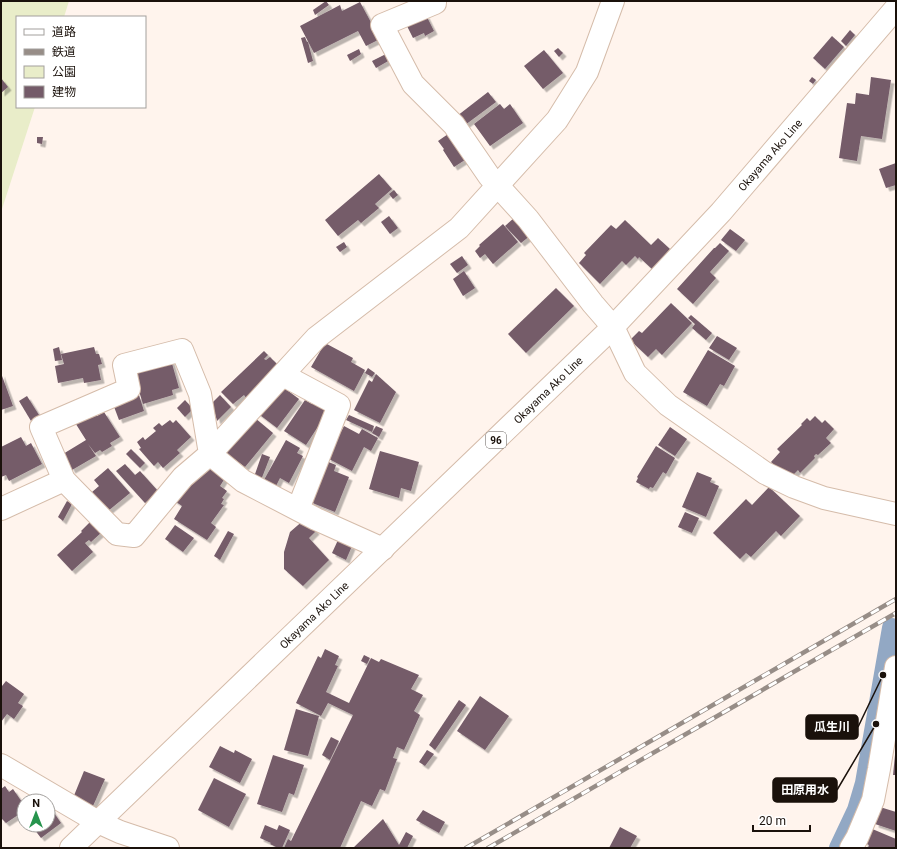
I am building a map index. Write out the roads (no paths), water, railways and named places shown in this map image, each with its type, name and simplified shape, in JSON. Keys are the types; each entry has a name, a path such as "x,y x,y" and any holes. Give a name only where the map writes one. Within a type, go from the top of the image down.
{"street":[{"path":"434,1 435,2 382,25 412,84 454,125 489,176 528,219 593,304 614,327 635,373 668,405 764,473 794,487 824,498 896,514"},
{"path":"383,550 243,481 210,454 200,394 182,350 124,365 129,389 41,427 64,480 117,534 134,536 183,478 210,454 316,338 459,228 557,120 587,72 613,1"},
{"name":"Okayama Ako Line","path":"71,848 614,327 721,212 896,8"},
{"path":"283,375 339,405 298,509"},
{"path":"1,509 64,480"},
{"path":"851,848 857,838 873,800 896,667"},
{"path":"1,765 98,822 120,832 168,848"}],"waterway":[{"path":"839,848 857,810 865,783 892,628"}],"railway":[{"path":"466,848 896,599"},
{"path":"488,848 896,613"}],"place":[{"name":"瓜生川","path":"883,675"},
{"name":"田原用水","path":"876,724"}]}
